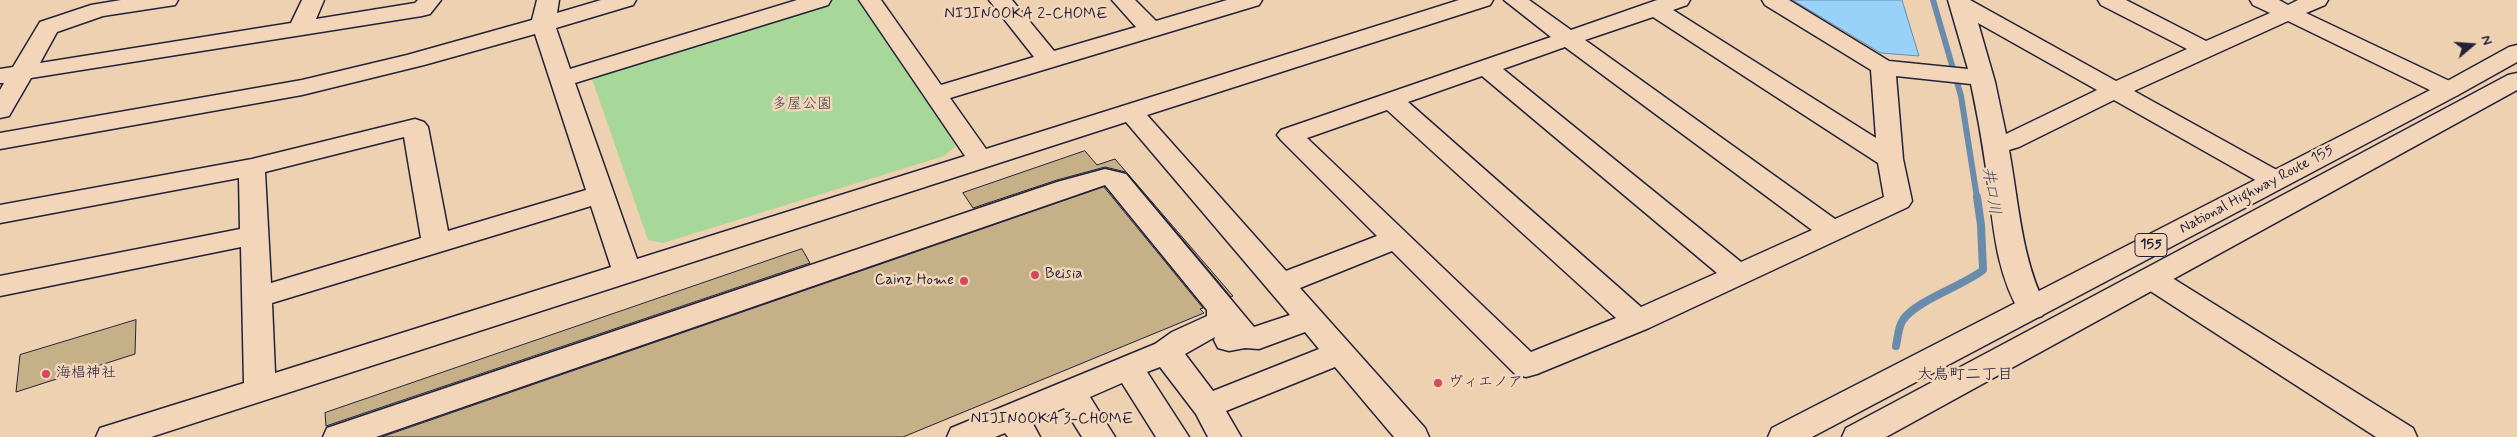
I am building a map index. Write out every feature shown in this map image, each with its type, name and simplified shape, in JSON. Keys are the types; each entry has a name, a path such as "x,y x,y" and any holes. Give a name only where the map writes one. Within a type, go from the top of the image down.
{"main road":[{"path":"0,112 11,75 48,27 99,10 168,0"},
{"path":"300,28 313,0"},
{"path":"11,75 422,9 430,0"},
{"path":"548,0 543,24 628,272"},
{"path":"0,141 308,86 412,61 625,0"},
{"path":"563,79 820,0"},
{"path":"870,0 980,159"},
{"path":"1000,0 1049,60"},
{"path":"1123,0 1151,30"},
{"path":"936,94 1251,0"},
{"path":"112,437 1482,0"},
{"path":"1515,0 1832,231"},
{"path":"1679,0 1290,135 1526,366 1638,321 1898,201 1890,159 1883,67"},
{"path":"1773,0 1883,67 1982,78"},
{"path":"2109,0 2206,50"},
{"path":"2261,0 2449,90"},
{"path":"1995,142 2010,142 2116,90 2317,0"},
{"path":"1960,2 1982,78 1995,142 2017,280 2032,309"},
{"path":"1960,2 2276,180"},
{"path":"1655,8 1890,159"},
{"name":"National Highway Route 155","path":"1784,437 2449,90 2517,52"},
{"path":"1487,68 1738,275"},
{"name":"National Highway Route 155","path":"1858,437 2517,80"},
{"path":"1391,100 1638,321"},
{"path":"1130,111 1413,437"},
{"path":"0,214 252,167 415,127 436,244"},
{"path":"252,167 260,391"},
{"path":"339,437 1093,179 1105,177 1117,180 1245,337"},
{"path":"258,297 601,194"},
{"path":"0,286 254,235"},
{"path":"1281,284 1397,239"},
{"path":"2151,278 2401,437"},
{"path":"1166,352 1183,340 1223,321 1221,308"},
{"path":"963,437 1018,427 1071,392 1166,352 1245,337 1259,338 1311,318"},
{"path":"1166,352 1207,406 1225,437"},
{"path":"1207,406 1340,352"},
{"path":"1128,368 1173,437"},
{"path":"1071,392 1100,437"}],"green space":[{"name":"多屋公園","path":"833,0 860,0 956,146 944,156 663,243 648,240 592,79 598,74"}],"water":[{"path":"1793,0 1902,0 1919,56 1881,53"}],"building":[{"path":"1085,151 1097,165 1115,159 1233,296 1231,297 1126,172 1105,167 1057,180 973,208 963,193"},
{"name":"Cainz Home","path":"1104,187 1203,308 1200,309 1204,313 903,437 382,437"},
{"path":"802,249 810,263 326,426 325,413"},
{"name":"海椙神社","path":"136,320 135,354 16,392 20,355"}],"waterway":[{"name":"井口川","path":"1933,0 1961,96 1977,198"},
{"name":"井口川","path":"1896,346 1900,326 1909,313 1928,300 1983,270 1981,225 1977,197"}],"place":[{"name":"Beisia","path":"1035,275"},
{"name":"Cainz Home","path":"964,281"},
{"name":"海椙神社","path":"46,374"},
{"name":"ヴィエノア","path":"1438,383"}],"district":[{"name":"NIJINOOKA 2-CHOME","path":"1026,15"},
{"name":"大鳥町二丁目","path":"1965,376"},
{"name":"NIJINOOKA 3-CHOME","path":"1052,420"}]}
